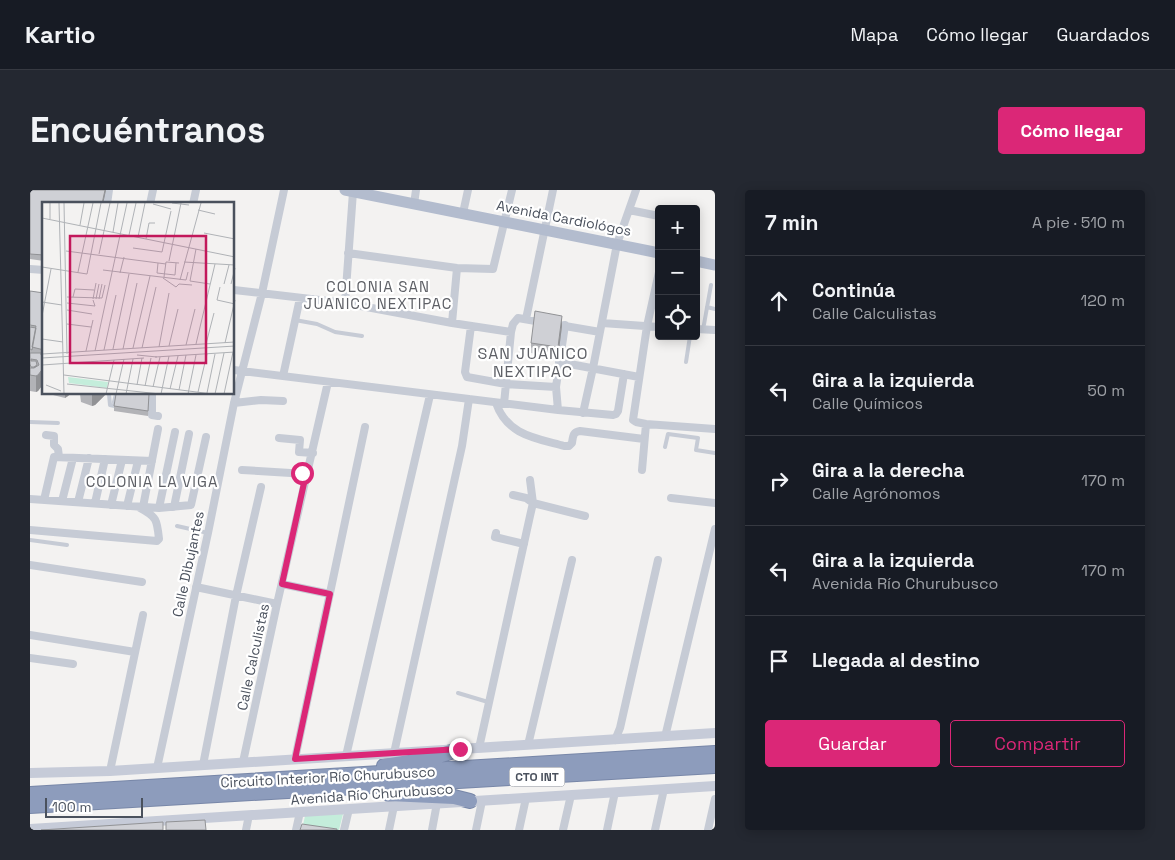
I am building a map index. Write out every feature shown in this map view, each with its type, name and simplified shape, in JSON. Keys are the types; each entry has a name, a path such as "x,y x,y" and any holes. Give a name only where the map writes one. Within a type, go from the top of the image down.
{"highway":[{"path":"460,749 429,759 379,767 360,782 378,793 454,797 476,801"},
{"name":"Circuito Interior Río Churubusco","path":"360,782 715,753"},
{"name":"Circuito Interior Río Churubusco","path":"30,806 89,797 360,782 715,766"},
{"name":"Circuito Interior Río Churubusco","path":"30,794 89,797"}],"main road":[{"name":"Avenida Cardiológos","path":"349,191 371,193 414,204 655,253"},
{"path":"700,262 715,265"},
{"path":"30,773 110,771 715,734"},
{"path":"30,778 43,773"},
{"name":"Avenida Río Churubusco","path":"30,829 715,786"},
{"path":"30,823 52,828"}],"street":[{"name":"Calle Dibujantes","path":"157,768 208,533 234,403 238,371 262,293 284,190"},
{"path":"414,204 416,190"},
{"path":"463,214 468,190"},
{"path":"348,253 457,268 490,270 495,266 512,190"},
{"path":"526,318 553,190"},
{"path":"583,413 617,244 636,190"},
{"path":"345,303 349,191"},
{"path":"629,210 655,215"},
{"path":"452,323 457,268"},
{"path":"235,290 345,303 471,326 512,328"},
{"path":"655,292 639,377 634,422 715,429"},
{"path":"283,376 300,298"},
{"path":"504,404 512,328 518,318 600,332"},
{"path":"602,323 655,327"},
{"path":"558,410 556,387 565,325"},
{"path":"471,326 465,372 467,376 506,384 556,387"},
{"path":"700,329 715,330"},
{"path":"559,362 639,377"},
{"path":"238,371 504,404 613,415 618,411 624,374"},
{"name":"Calle Calculistas","path":"244,762 277,604 328,382"},
{"path":"346,756 430,395"},
{"path":"149,396 152,415 158,416"},
{"path":"394,753 462,446 469,399"},
{"path":"234,403 261,400 282,401"},
{"path":"496,403 503,418 520,433 564,446 572,443 573,434 580,430 644,439"},
{"path":"642,470 646,424"},
{"path":"295,759 365,427"},
{"path":"139,507 152,461 158,429"},
{"path":"159,508 175,432"},
{"path":"174,507 189,434"},
{"path":"46,436 54,436 54,445 58,449 60,457"},
{"path":"30,499 159,508 191,505 206,437"},
{"path":"279,438 300,440 299,452 312,453"},
{"path":"44,500 54,457 152,461"},
{"path":"62,501 73,458"},
{"path":"78,502 89,458"},
{"path":"95,504 105,459"},
{"path":"111,504 122,460"},
{"path":"127,506 138,461"},
{"path":"242,470 306,474"},
{"path":"479,748 533,503 530,480"},
{"path":"202,765 236,596 261,486"},
{"path":"513,495 526,498 533,503 585,516"},
{"path":"671,498 715,504"},
{"path":"30,530 157,542 159,539 156,518 139,507"},
{"path":"665,737 715,529"},
{"path":"496,533 495,537 524,544"},
{"path":"528,745 572,560"},
{"path":"615,740 620,728 658,560"},
{"path":"30,565 142,582"},
{"path":"282,584 330,594"},
{"path":"196,587 277,604"},
{"path":"110,771 143,615"},
{"path":"30,635 135,652"},
{"path":"30,658 73,664"},
{"path":"655,830 664,789"},
{"path":"607,830 615,792"},
{"path":"564,830 571,795"},
{"path":"519,830 526,798"},
{"path":"708,830 715,799"},
{"path":"476,801 476,830"},
{"path":"432,830 437,804"},
{"path":"389,830 394,806"},
{"path":"344,830 349,809"},
{"path":"296,830 300,812"},
{"path":"246,830 249,815"}],"lane":[{"path":"700,329 711,285"},
{"path":"707,307 715,309"},
{"path":"296,320 317,324 336,332 362,336"},
{"path":"686,362 689,340"},
{"path":"109,395 110,405 128,408"},
{"path":"116,395 114,402 117,406"},
{"path":"117,406 121,395"},
{"path":"146,404 149,396"},
{"path":"30,422 58,423"},
{"path":"665,447 668,434 698,438 696,450 715,454"},
{"path":"177,526 208,533"},
{"path":"30,540 67,545"},
{"path":"458,693 488,702"}],"green space":[{"path":"343,814 339,830 302,829 305,816"}],"building":[{"path":"30,190 105,190 102,202 42,202 42,255 30,254"},
{"path":"30,291 42,293 42,350 32,347 36,326 30,325"},
{"path":"535,311 562,316 558,347 531,343"},
{"path":"30,327 36,328 32,350 30,349"},
{"path":"30,353 41,353 42,370 38,375 30,375 30,368 34,368 39,365 37,360 31,359 31,361 36,361 37,365 34,367 31,367"},
{"path":"116,395 149,395 148,411 114,406"},
{"path":"205,820 206,830 166,830 166,822"},
{"path":"163,822 163,830 41,830"},
{"path":"302,824 337,829 337,830 300,830"}],"district":[{"name":"COLONIA SAN JUANICO NEXTIPAC","path":"378,296"},
{"name":"SAN JUANICO NEXTIPAC","path":"533,362"},
{"name":"COLONIA LA VIGA","path":"152,482"}],"route":[{"path":"302,473 306,474 282,584 330,594 295,759 460,749"}]}
